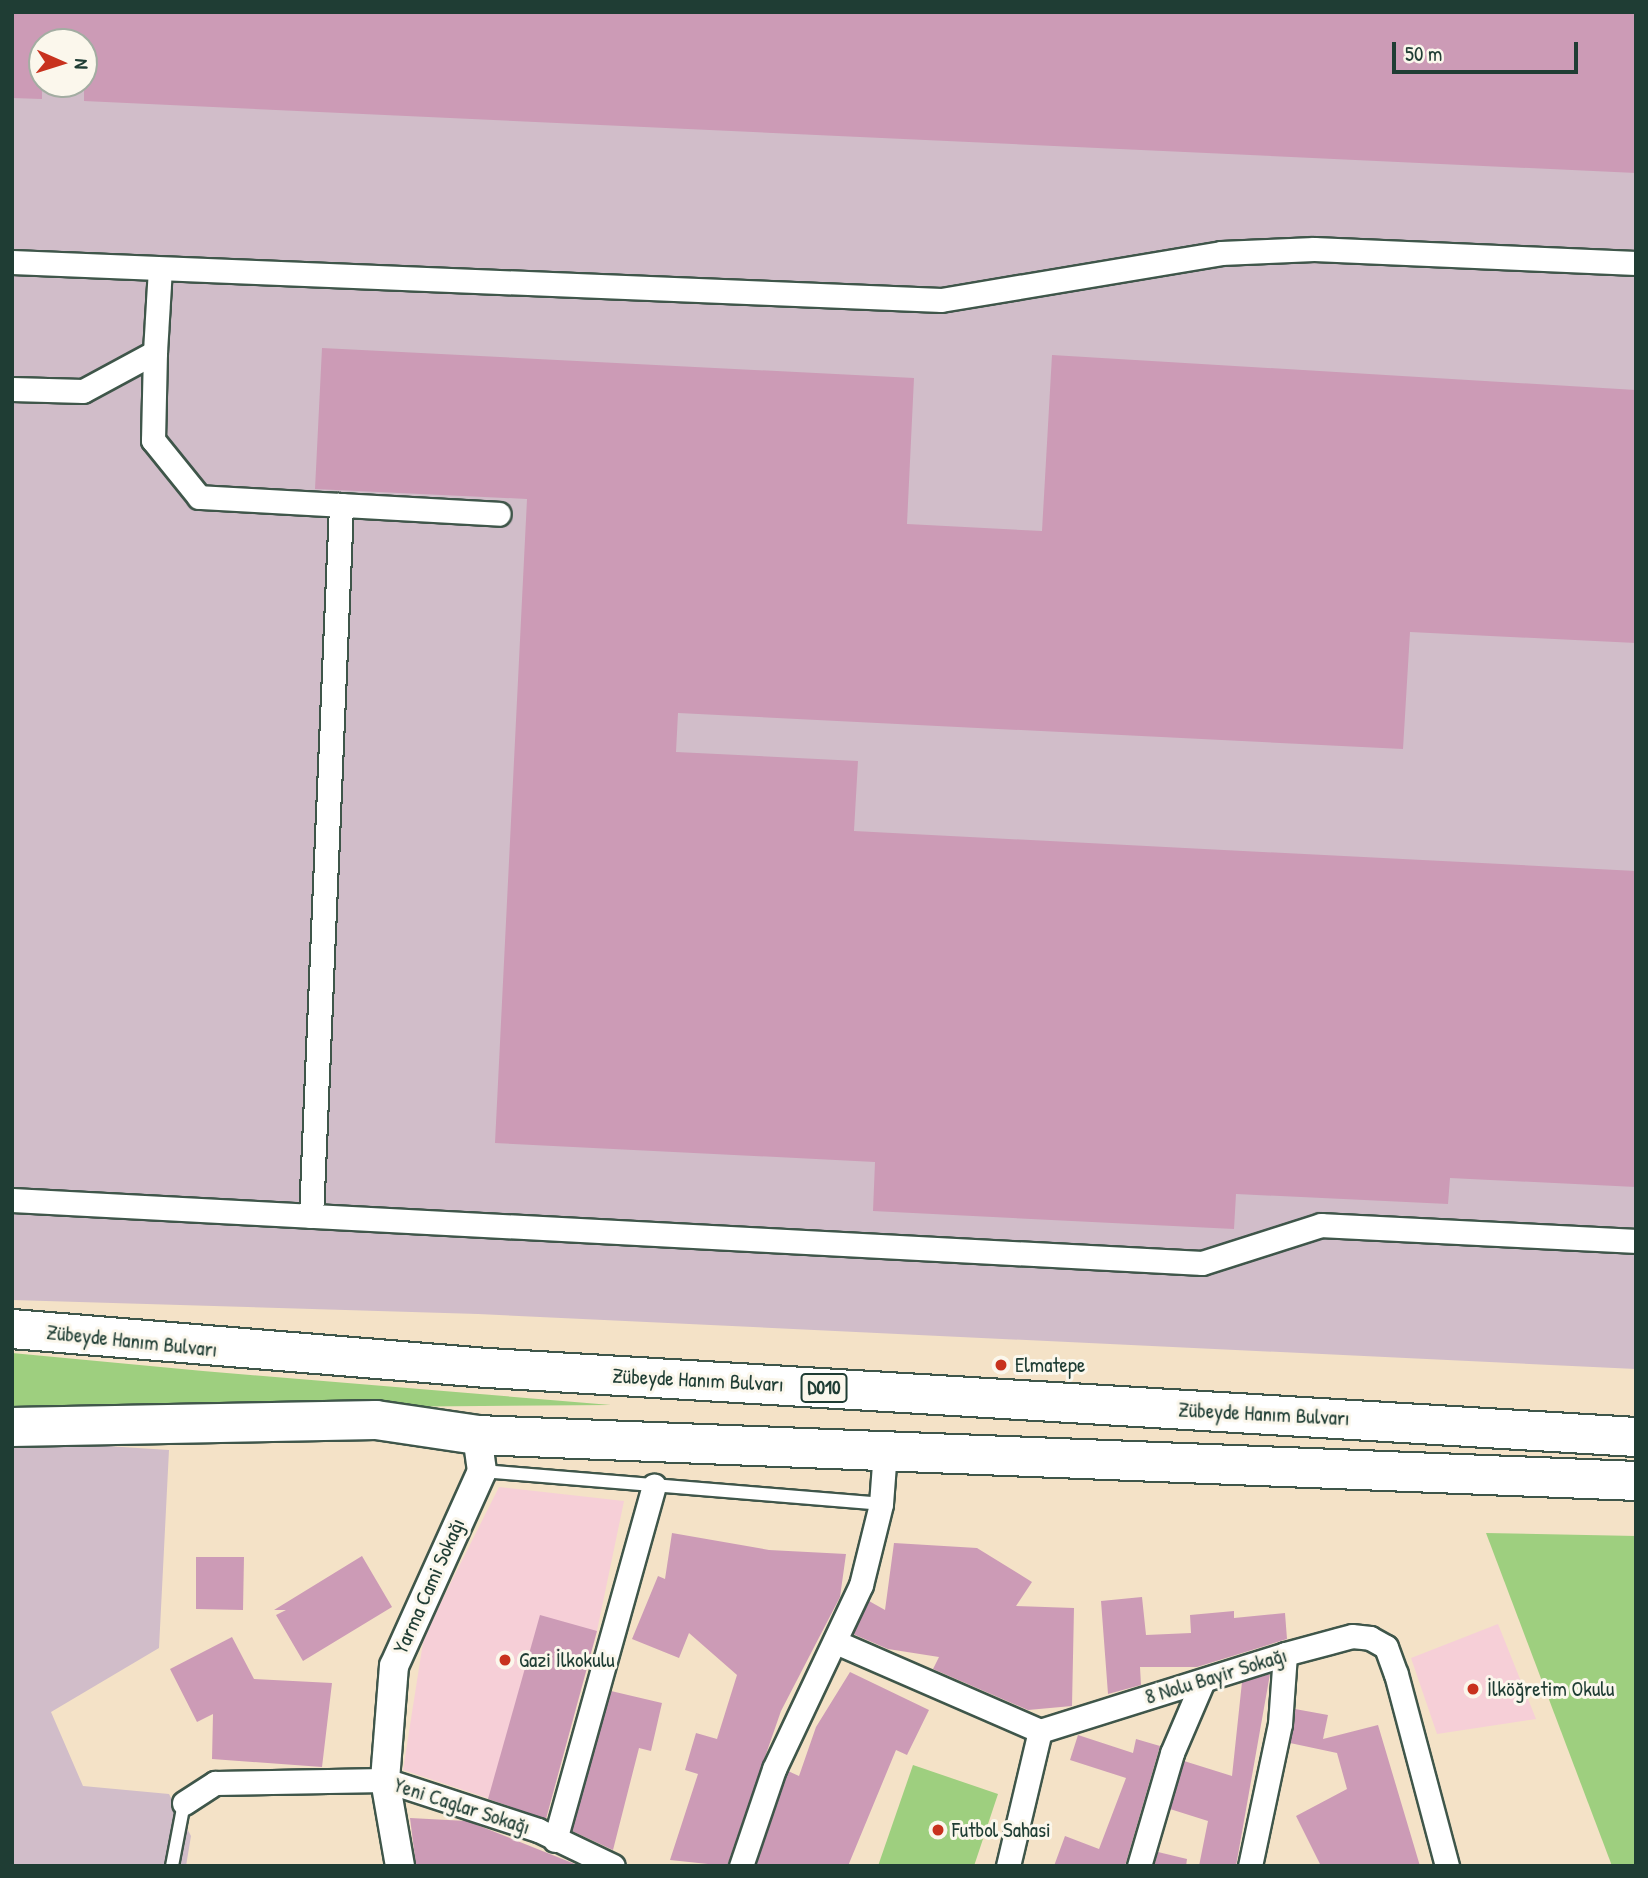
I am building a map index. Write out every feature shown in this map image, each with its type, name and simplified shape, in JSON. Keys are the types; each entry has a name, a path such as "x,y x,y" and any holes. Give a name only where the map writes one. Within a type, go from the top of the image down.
{"highway":[{"name":"Zübeyde Hanım Bulvarı","path":"12,1329 448,1366 1636,1437"},
{"path":"12,1427 376,1420 480,1453 885,1451 1636,1481"}],"street":[{"path":"12,262 941,300 1221,253 1314,249 1636,263"},
{"path":"160,269 153,440 199,496 499,514"},
{"path":"12,389 83,391 155,352"},
{"path":"311,1216 341,505"},
{"path":"12,1200 1202,1263 1321,1225 1636,1241"},
{"path":"741,1866 774,1769 838,1643 881,1504 885,1451"},
{"name":"Yarma Cami Sokağı","path":"400,1866 385,1780 394,1666 480,1453"},
{"path":"555,1840 654,1486"},
{"name":"8 Nolu Bayir Sokağı","path":"1040,1731 1202,1683 1285,1654 1352,1636 1385,1647 1447,1866"},
{"path":"838,1643 1040,1731 1008,1866"},
{"path":"1250,1866 1280,1724 1285,1654"},
{"path":"1139,1866 1171,1753 1202,1683"},
{"name":"Yeni Caglar Sokağı","path":"184,1803 215,1783 385,1780 555,1840 613,1866"}],"lane":[{"path":"480,1453 654,1486 881,1504"},
{"path":"172,1866 184,1803"}],"shaded area":[{"path":"12,12 1636,12 1636,1369 478,1314 12,1300"},
{"path":"12,1440 169,1450 159,1648 51,1712 83,1786 169,1794 191,1836 186,1866 12,1866"},
{"name":"Gazi İlkokulu","path":"499,1487 624,1501 597,1631 545,1817 403,1770 424,1636"},
{"name":"İlköğretim Okulu","path":"1498,1624 1536,1719 1437,1734 1411,1658"}],"green space":[{"path":"12,1353 203,1371 611,1405 12,1410"},
{"path":"1486,1533 1636,1536 1636,1866 1612,1866"},
{"name":"Futbol Sahasi","path":"913,1765 998,1794 974,1866 878,1866"}],"building":[{"path":"12,12 1636,12 1636,173 84,101 84,98 98,98 98,28 28,28 28,98 42,99 12,98"},
{"path":"322,348 914,378 907,524 1042,531 1052,355 1636,390 1636,643 1410,632 1403,749 678,713 676,752 858,761 854,831 1636,871 1636,1187 1450,1178 1448,1204 1236,1194 1234,1229 873,1211 875,1162 495,1143 527,499 315,489"},
{"path":"672,1533 769,1550 846,1554 840,1597 781,1711 727,1866 670,1860 698,1774 685,1770 696,1733 717,1739 737,1675 689,1633 679,1658 632,1639 658,1576 665,1579"},
{"path":"894,1543 977,1548 1032,1582 1016,1606 1074,1608 1072,1706 1028,1710 933,1669 939,1657 888,1649 853,1634 869,1601 885,1610"},
{"path":"362,1556 392,1607 303,1661 276,1615 286,1610 274,1610"},
{"path":"196,1557 244,1557 243,1610 196,1609"},
{"path":"1142,1597 1146,1635 1191,1633 1190,1615 1234,1611 1234,1618 1285,1613 1287,1639 1197,1667 1140,1667 1141,1685 1108,1694 1101,1601"},
{"path":"540,1615 597,1631 546,1819 488,1799"},
{"path":"232,1637 254,1679 332,1683 322,1767 212,1759 213,1714 197,1722 170,1669"},
{"path":"850,1672 929,1710 907,1755 896,1750 848,1866 756,1866 788,1771 799,1776 816,1727"},
{"path":"1270,1674 1236,1866 1199,1866 1208,1821 1170,1809 1184,1761 1232,1776 1242,1682"},
{"path":"611,1691 662,1703 651,1751 639,1748 613,1850 572,1831"},
{"path":"1295,1709 1328,1715 1323,1739 1378,1725 1420,1866 1321,1866 1296,1816 1347,1789 1337,1753 1290,1743"},
{"path":"1078,1735 1133,1753 1136,1739 1160,1746 1125,1866 1054,1866 1065,1836 1099,1849 1126,1778 1070,1760"},
{"path":"410,1818 467,1821 580,1866 416,1866"},
{"path":"1158,1852 1187,1859 1186,1866 1154,1866"}],"place":[{"name":"Elmatepe","path":"1001,1365"},
{"name":"Gazi İlkokulu","path":"505,1660"},
{"name":"İlköğretim Okulu","path":"1473,1689"},
{"name":"Futbol Sahasi","path":"938,1830"}]}
